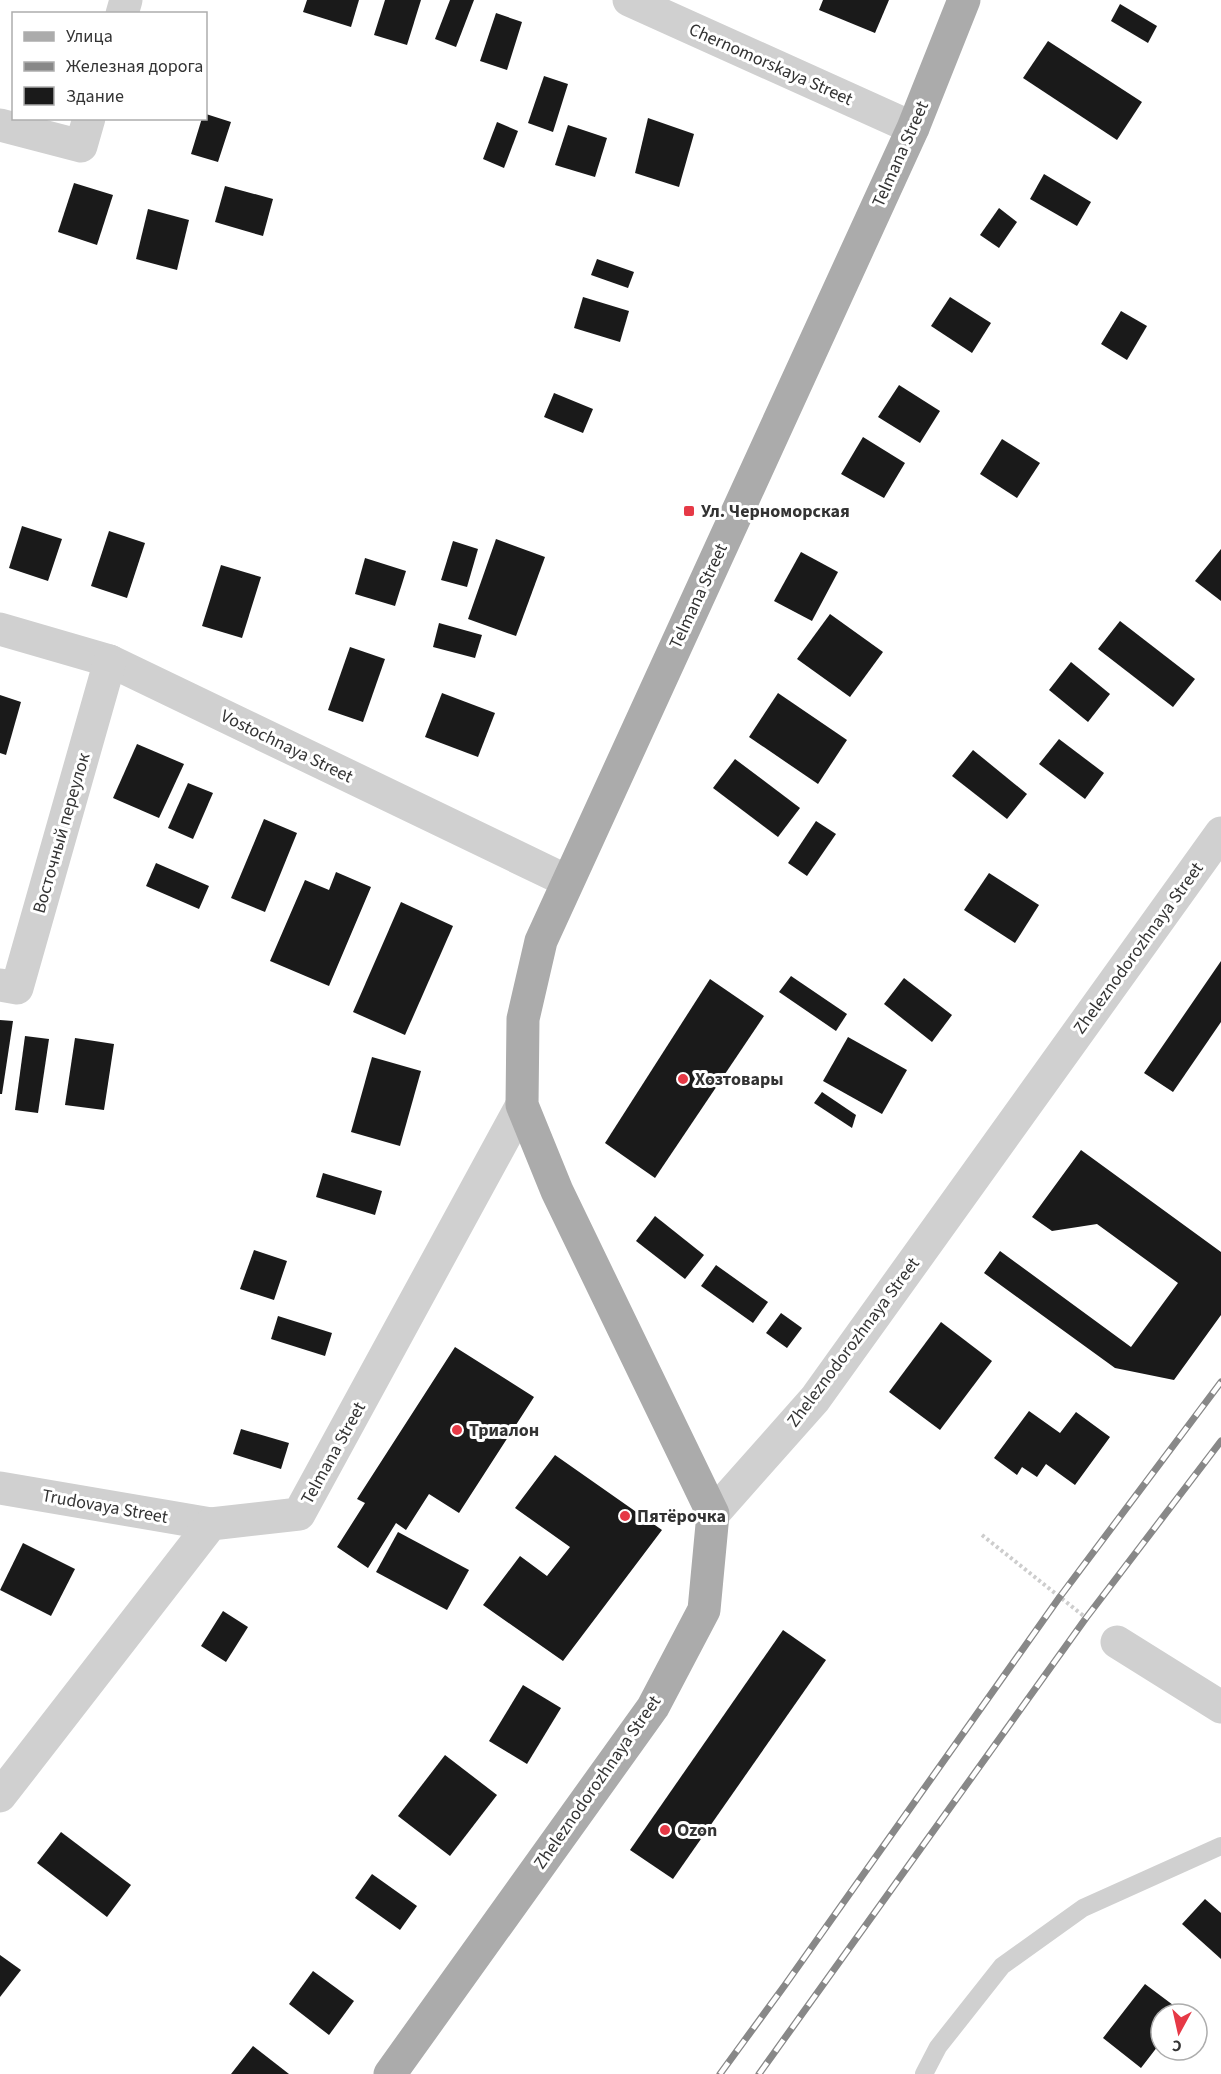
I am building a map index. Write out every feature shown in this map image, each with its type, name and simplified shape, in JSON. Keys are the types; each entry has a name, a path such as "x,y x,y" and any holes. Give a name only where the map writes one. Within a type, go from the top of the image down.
{"main road":[{"name":"Telmana Street","path":"713,1514 557,1191 522,1105 523,1019 541,941 913,128 964,0"},
{"name":"Zheleznodorozhnaya Street","path":"390,2074 653,1707 705,1610 713,1514"}],"street":[{"name":"Chernomorskaya Street","path":"629,0 913,128"},
{"path":"0,125 81,146 88,120"},
{"name":"Vostochnaya Street","path":"0,629 110,661 567,881"},
{"name":"Восточный переулок","path":"0,985 17,988 110,661"},
{"name":"Zheleznodorozhnaya Street","path":"713,1514 815,1399 1221,833"},
{"name":"Telmana Street","path":"211,1524 299,1514 522,1105"},
{"name":"Trudovaya Street","path":"0,1488 211,1524"},
{"path":"0,1796 211,1524"},
{"path":"1117,1641 1221,1707"}],"lane":[{"path":"924,2074 938,2046 1002,1966 1083,1908 1221,1846"}],"path":[{"path":"982,1535 1117,1641"}],"building":[{"path":"307,0 359,0 351,27 303,12"},
{"path":"385,0 421,0 407,45 374,35"},
{"path":"450,0 474,0 456,47 435,39"},
{"path":"823,0 889,0 875,33 819,10"},
{"path":"1120,4 1157,26 1148,43 1111,21"},
{"path":"496,13 522,22 507,70 480,61"},
{"path":"1048,41 1142,102 1117,140 1023,78"},
{"path":"544,76 568,84 553,132 528,123"},
{"path":"207,114 231,122 218,162 191,154 201,120 207,120"},
{"path":"648,118 694,134 679,187 635,173"},
{"path":"497,122 518,131 504,168 483,159"},
{"path":"568,125 607,138 595,177 555,165"},
{"path":"1044,174 1091,202 1077,226 1030,199"},
{"path":"74,183 113,195 97,245 58,232"},
{"path":"225,186 273,199 263,236 215,222"},
{"path":"999,208 1017,222 999,248 980,235"},
{"path":"148,209 189,220 177,270 136,259"},
{"path":"597,259 634,272 628,288 591,275"},
{"path":"583,297 629,311 620,342 574,328"},
{"path":"950,297 991,323 972,353 931,326"},
{"path":"1121,311 1147,326 1127,360 1101,344"},
{"path":"899,385 940,411 920,443 878,417"},
{"path":"554,393 593,409 583,433 544,417"},
{"path":"863,437 905,463 884,498 841,474"},
{"path":"1002,439 1040,463 1017,498 980,474"},
{"path":"22,526 62,539 48,581 9,568"},
{"path":"109,531 145,543 127,598 91,586"},
{"path":"496,539 545,557 516,636 468,619"},
{"path":"453,541 478,549 467,587 441,580"},
{"path":"1221,549 1221,601 1195,581"},
{"path":"801,552 838,572 812,621 774,601"},
{"path":"365,558 406,571 395,606 355,594"},
{"path":"221,565 261,577 242,638 202,626"},
{"path":"830,614 883,652 850,697 797,659"},
{"path":"1120,621 1195,679 1173,707 1098,649"},
{"path":"439,623 482,635 475,658 433,647"},
{"path":"350,647 385,659 363,722 328,710"},
{"path":"1071,662 1110,694 1088,722 1049,690"},
{"path":"442,693 495,713 478,757 425,737"},
{"path":"778,693 847,740 818,784 749,737"},
{"path":"0,695 21,702 6,755 0,753"},
{"path":"1059,739 1104,773 1085,799 1039,764"},
{"path":"137,744 184,764 159,818 113,798"},
{"path":"973,750 1027,794 1007,819 952,776"},
{"path":"735,759 800,808 778,837 713,788"},
{"path":"188,783 213,793 193,839 168,828"},
{"path":"264,819 297,833 265,912 231,898"},
{"path":"816,821 836,834 807,876 788,863"},
{"path":"156,863 209,886 199,909 146,886"},
{"path":"336,872 371,887 329,986 270,961 305,880 329,890"},
{"path":"989,873 1039,905 1015,943 964,910"},
{"path":"401,902 453,926 405,1035 353,1012"},
{"path":"1221,961 1221,1022 1173,1092 1144,1073"},
{"path":"791,976 847,1014 836,1031 779,992"},
{"path":"904,978 952,1015 932,1042 884,1004"},
{"name":"Хозтовары","path":"710,979 764,1016 655,1178 605,1143"},
{"path":"0,1020 13,1021 2,1094 0,1094"},
{"path":"25,1036 49,1039 38,1113 15,1110"},
{"path":"848,1037 907,1070 882,1114 823,1081"},
{"path":"75,1038 114,1044 104,1110 65,1105"},
{"path":"372,1057 421,1071 400,1146 351,1132"},
{"path":"822,1092 856,1115 852,1128 814,1103"},
{"path":"1081,1150 1221,1252 1221,1315 1174,1380 1115,1368 984,1273 1000,1251 1131,1347 1178,1283 1097,1224 1052,1231 1032,1217"},
{"path":"323,1173 382,1191 375,1215 316,1197"},
{"path":"655,1216 704,1255 685,1279 636,1241"},
{"path":"254,1250 287,1261 274,1300 240,1289"},
{"path":"716,1265 768,1302 753,1323 701,1286"},
{"path":"781,1313 802,1328 787,1348 766,1333"},
{"path":"278,1316 332,1333 325,1356 271,1339"},
{"path":"941,1322 992,1361 940,1430 889,1392"},
{"name":"Триалон","path":"455,1347 534,1397 459,1513 429,1494 406,1530 396,1523 368,1568 337,1547 365,1503 357,1499"},
{"path":"1029,1411 1060,1433 1076,1412 1110,1437 1075,1485 1046,1464 1037,1477 1022,1467 1017,1475 994,1458"},
{"path":"241,1429 289,1443 281,1469 233,1454"},
{"path":"555,1455 662,1530 563,1661 483,1605 520,1556 547,1576 570,1547 515,1508"},
{"path":"398,1532 469,1570 447,1610 376,1572"},
{"path":"23,1543 75,1569 51,1616 0,1590"},
{"path":"223,1611 248,1627 226,1662 201,1646"},
{"path":"783,1630 826,1660 673,1879 630,1850"},
{"path":"523,1685 561,1708 527,1764 489,1741"},
{"path":"445,1755 497,1795 450,1856 398,1816"},
{"path":"61,1832 131,1885 107,1917 37,1863"},
{"path":"372,1874 417,1906 400,1930 355,1898"},
{"path":"1205,1899 1221,1913 1221,1959 1182,1924"},
{"path":"0,1955 21,1970 0,1997"},
{"path":"313,1971 354,2001 329,2035 289,2004"},
{"path":"1145,1984 1169,2002 1149,2002 1149,2058 1141,2068 1103,2038"},
{"path":"253,2046 289,2074 231,2074"}],"railway":[{"path":"720,2074 1059,1598 1221,1382"},
{"path":"759,2074 1086,1618 1221,1441"}],"place":[{"name":"Ул. Черноморская","path":"689,511"},
{"name":"Хозтовары","path":"683,1079"},
{"name":"Триалон","path":"457,1430"},
{"name":"Пятёрочка","path":"625,1516"},
{"name":"Ozon","path":"665,1830"}]}
